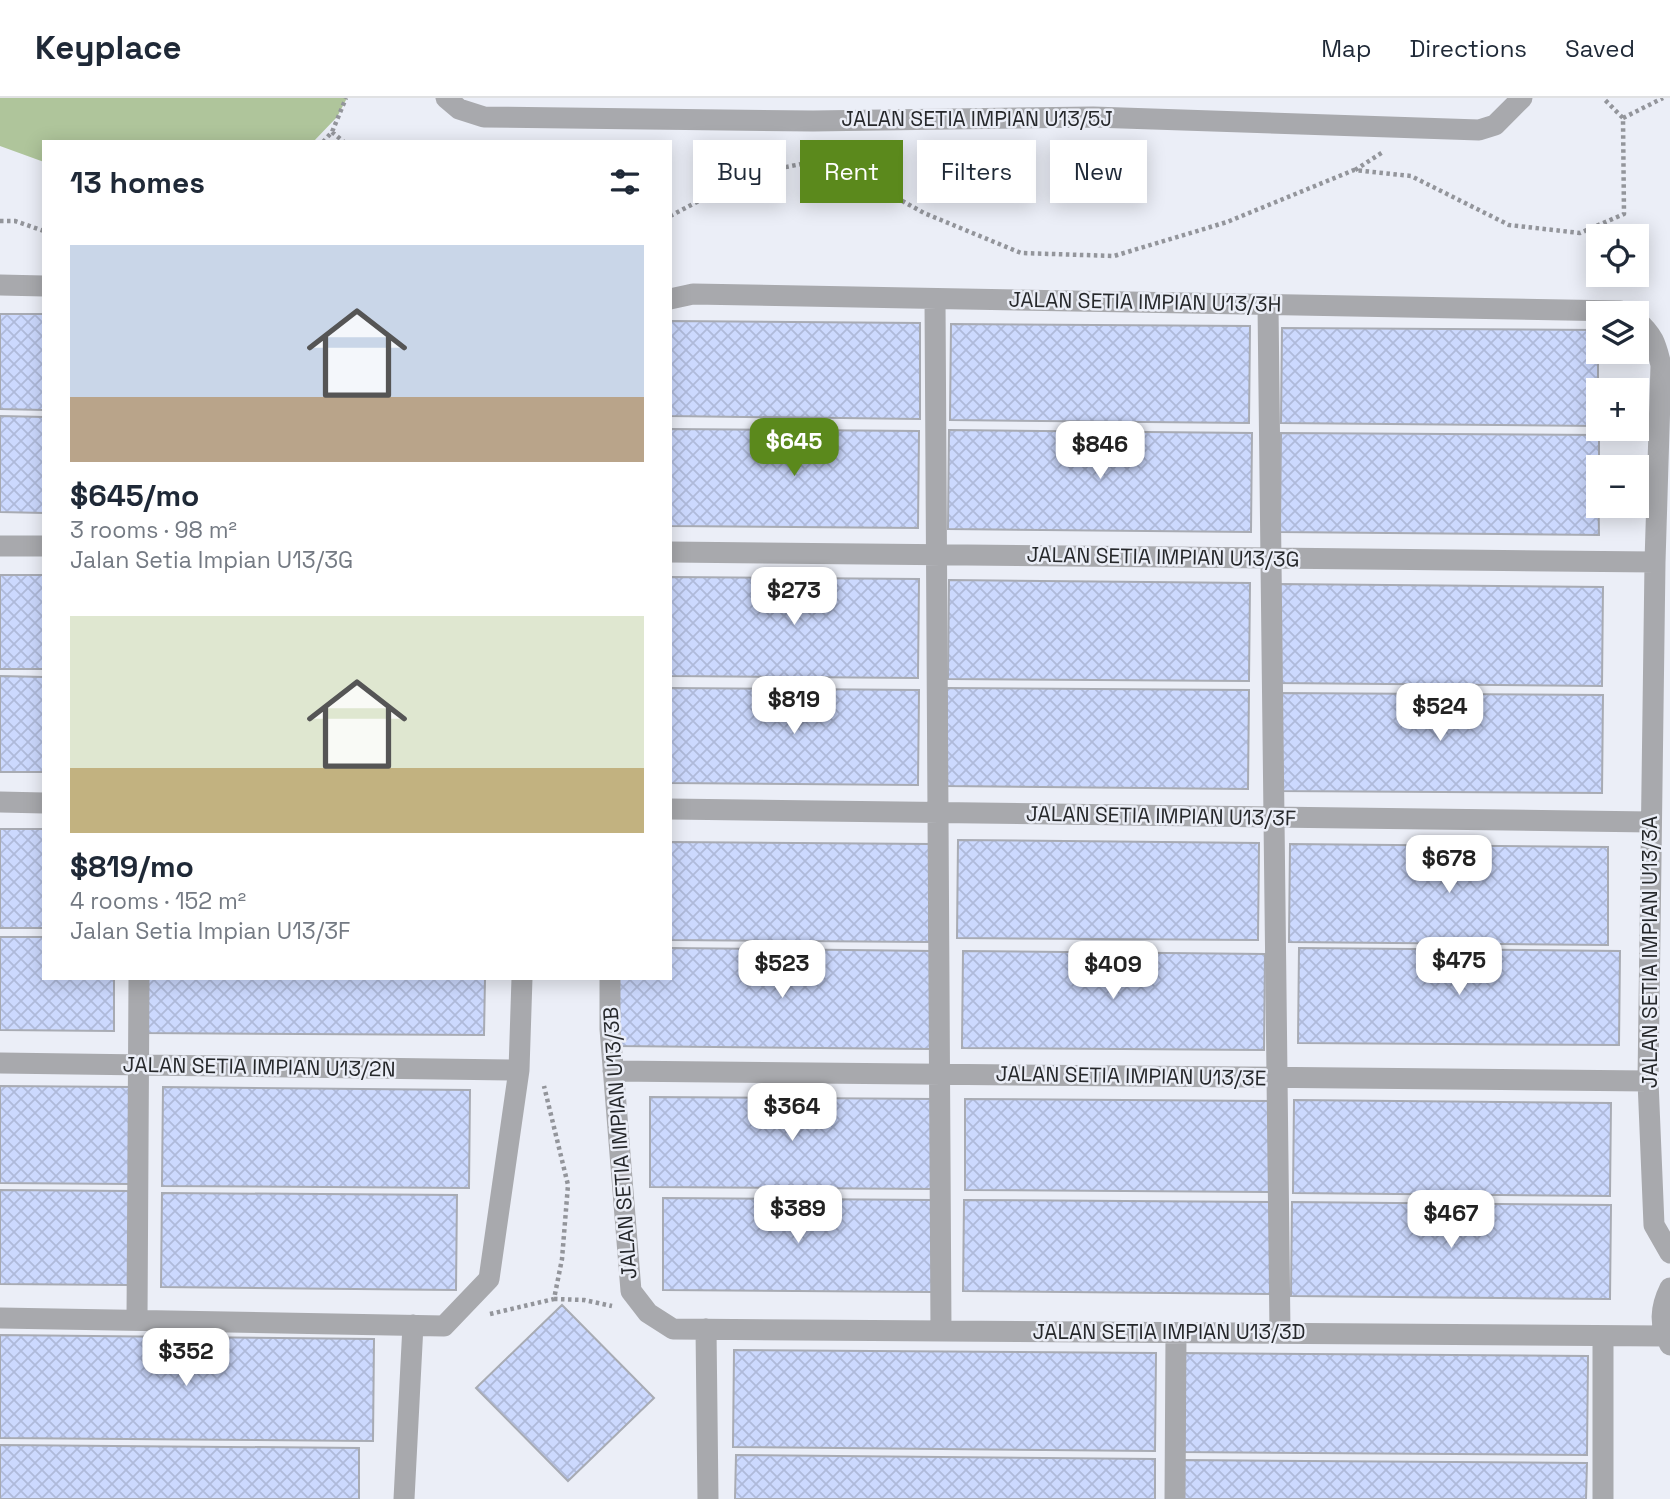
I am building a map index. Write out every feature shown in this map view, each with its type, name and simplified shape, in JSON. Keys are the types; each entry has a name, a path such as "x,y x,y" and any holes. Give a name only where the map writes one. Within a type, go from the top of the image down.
{"street":[{"name":"JALAN SETIA IMPIAN U13/5J","path":"446,98 459,109 484,117 813,121 1093,117 1479,130 1495,125 1515,106"},
{"path":"0,285 42,286"},
{"name":"JALAN SETIA IMPIAN U13/3H","path":"672,299 693,294 1268,304 1586,314"},
{"path":"935,299 941,1331"},
{"path":"1268,304 1280,1333"},
{"name":"JALAN SETIA IMPIAN U13/3A","path":"1649,332 1657,346 1661,365 1655,562 1648,1081 1654,1225 1670,1253"},
{"path":"0,546 42,546"},
{"name":"JALAN SETIA IMPIAN U13/3G","path":"672,552 1655,562"},
{"path":"0,802 42,803"},
{"name":"JALAN SETIA IMPIAN U13/3F","path":"672,809 1651,822"},
{"path":"137,1320 139,980"},
{"path":"0,1318 444,1326 489,1279 519,1070 522,980"},
{"name":"JALAN SETIA IMPIAN U13/3B","path":"610,980 610,1029 631,1291 648,1313 673,1329"},
{"name":"JALAN SETIA IMPIAN U13/2N","path":"0,1063 519,1070"},
{"name":"JALAN SETIA IMPIAN U13/3E","path":"613,1071 1648,1081"},
{"path":"1667,1340 1661,1319 1663,1302 1670,1288"},
{"path":"404,1499 413,1325"},
{"name":"JALAN SETIA IMPIAN U13/3D","path":"673,1329 1604,1336 1667,1340"},
{"path":"706,1329 708,1499"},
{"path":"1175,1499 1176,1333"},
{"path":"1604,1336 1604,1499"}],"path":[{"path":"325,140 332,132 346,98"},
{"path":"672,215 741,179 807,163 841,167 923,212 1021,253 1114,256 1227,222 1354,170 1411,176 1508,225 1580,233 1624,215 1623,118 1603,98"},
{"path":"1623,118 1663,98"},
{"path":"332,132 342,140"},
{"path":"0,221 15,221 42,230"},
{"path":"541,1074 568,1185 562,1259 554,1299"},
{"path":"444,1326 554,1299 584,1300 648,1313"}],"green space":[{"path":"0,98 347,98 337,117 315,140 42,140 42,161 0,146"}],"building":[{"path":"0,314 42,314 42,410 0,409"},
{"path":"672,321 920,323 920,419 672,416"},
{"path":"951,324 1250,326 1249,423 950,420"},
{"path":"1282,328 1586,330 1586,364 1598,364 1598,378 1586,378 1586,426 1281,423"},
{"path":"0,416 42,417 42,513 0,512"},
{"path":"672,429 919,431 918,528 672,526"},
{"path":"949,430 1252,433 1251,532 948,529"},
{"path":"1281,433 1586,435 1586,441 1599,441 1599,455 1586,455 1586,518 1599,518 1599,535 1280,532"},
{"path":"0,575 42,575 42,669 0,669"},
{"path":"672,577 919,579 918,678 672,676"},
{"path":"949,580 1250,583 1249,681 948,679"},
{"path":"1278,584 1603,587 1602,686 1277,683"},
{"path":"0,676 42,677 42,772 0,772"},
{"path":"672,688 919,690 918,785 672,783"},
{"path":"947,688 1249,690 1248,789 946,786"},
{"path":"1277,693 1603,695 1602,793 1276,791"},
{"path":"0,829 42,829 42,928 0,928"},
{"path":"958,840 1259,843 1258,940 957,938"},
{"path":"672,842 930,844 929,942 672,940"},
{"path":"1290,844 1608,847 1608,945 1289,942"},
{"path":"0,937 42,937 42,980 114,980 114,1031 0,1030"},
{"path":"672,948 933,951 932,1049 617,1046 618,980 672,980"},
{"path":"1299,948 1620,951 1619,1045 1298,1043"},
{"path":"963,951 1265,954 1264,1050 962,1048"},
{"path":"143,980 485,980 484,1035 143,1033"},
{"path":"0,1086 132,1087 131,1184 0,1183"},
{"path":"163,1087 470,1090 469,1188 162,1186"},
{"path":"650,1097 935,1099 934,1189 650,1187"},
{"path":"965,1099 1270,1101 1269,1192 965,1190"},
{"path":"1294,1100 1611,1103 1610,1196 1293,1193"},
{"path":"0,1190 130,1191 129,1285 0,1284"},
{"path":"162,1193 457,1195 456,1290 161,1287"},
{"path":"663,1198 932,1200 932,1292 663,1290"},
{"path":"964,1200 1270,1202 1270,1294 963,1291"},
{"path":"1292,1202 1611,1205 1610,1299 1291,1296"},
{"path":"562,1305 654,1398 568,1481 476,1388"},
{"path":"0,1335 374,1339 373,1441 0,1438"},
{"path":"734,1350 1156,1353 1155,1451 733,1447"},
{"path":"1183,1353 1588,1356 1587,1455 1182,1452"},
{"path":"0,1445 359,1448 359,1499 0,1499"},
{"path":"736,1455 1155,1459 1155,1499 735,1499"},
{"path":"1182,1460 1587,1463 1586,1499 1182,1499"}]}
